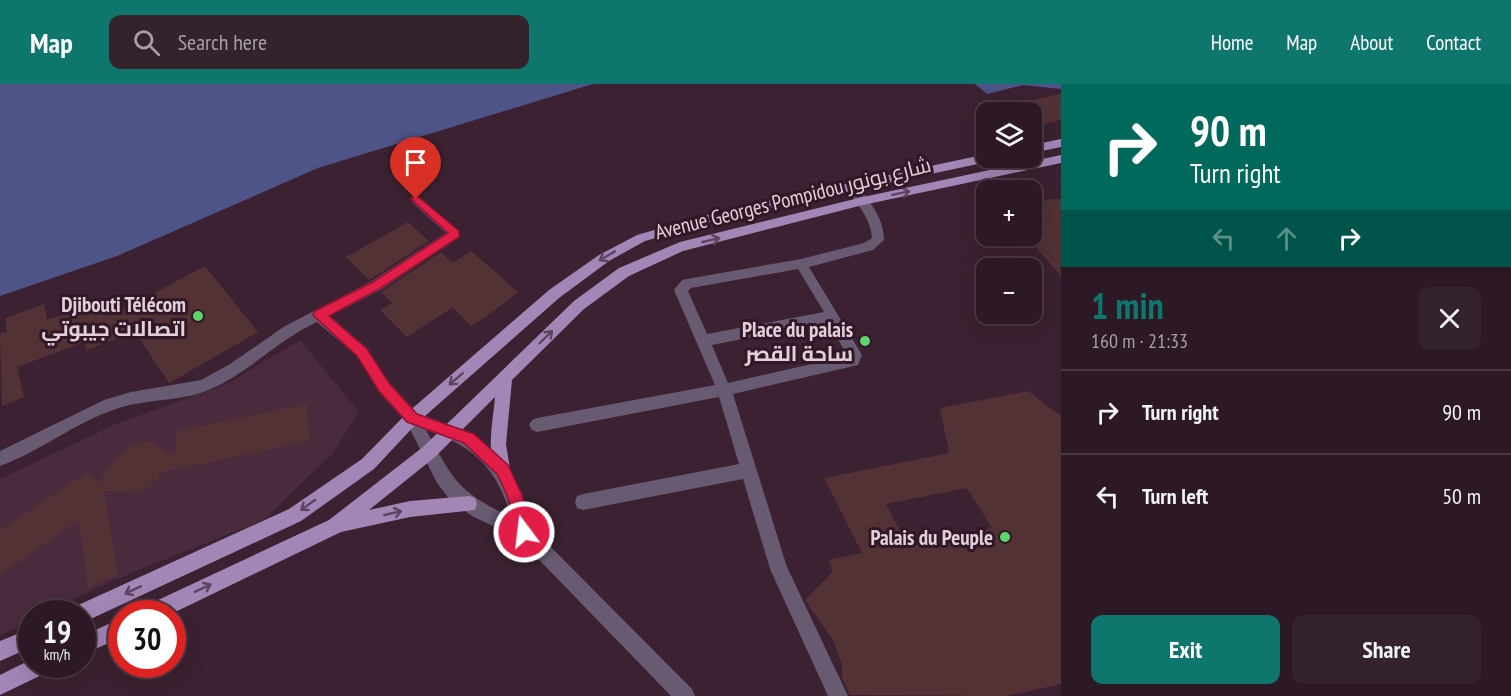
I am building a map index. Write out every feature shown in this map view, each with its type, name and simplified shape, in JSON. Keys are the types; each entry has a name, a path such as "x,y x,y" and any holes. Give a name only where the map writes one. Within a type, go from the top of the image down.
{"main road":[{"path":"1042,148 1059,146"},
{"name":"Avenue Georges Pompidou شارع بونور","path":"179,600 335,526 453,431 579,305 624,272 680,247 863,201 1061,159"},
{"name":"Avenue Georges Pompidou شارع بونور","path":"96,607 295,515 368,464 412,418 554,294 604,258 641,238 732,212 850,185 976,160"},
{"path":"641,238 658,255"},
{"path":"502,470 498,444 505,378"},
{"path":"335,526 410,509 469,504"},
{"path":"0,651 18,643"},
{"path":"0,685 18,676"}],"street":[{"path":"838,696 779,569 724,390 681,290 683,286 801,264 868,247 878,240 879,231 863,201 850,185"},
{"path":"0,459 35,444 97,409 123,400 204,386 228,374 299,323 320,315 377,285 455,234 416,199"},
{"path":"537,425 724,390 853,361 855,355 801,264"},
{"path":"320,315 362,352 384,387 412,418 443,478 469,504 524,532 685,696"},
{"path":"703,341 832,316"},
{"path":"412,418 469,438 502,470 514,495 524,532"},
{"path":"583,502 749,470"}],"shaded area":[{"path":"300,340 359,412 333,453 264,520 116,579 73,600 18,600 18,627 0,636 0,479 116,424 227,384"}],"water":[{"path":"0,84 593,84 318,168 117,256 0,296"},
{"path":"975,84 1061,84 1061,89 1023,85 987,94"}],"building":[{"path":"1061,94 1061,120 1042,125 1042,102 1024,102"},
{"path":"1061,199 1061,276 1035,246 1042,246 1044,201"},
{"path":"408,222 429,241 371,279 369,280 346,257"},
{"path":"471,251 518,292 487,316 471,326 453,307 407,337 380,310 392,303 381,292 441,252 453,263"},
{"path":"205,266 258,332 169,383 135,332 86,350 85,342 17,367 24,397 2,406 0,333 7,332 5,318 44,304 47,320 115,297 119,312"},
{"name":"Palais du Peuple","path":"1028,391 1061,416 1061,684 1007,696 850,695 842,677 842,664 833,640 805,600 833,571 828,560 862,553 824,478 949,453 940,408","holes":["967,488 992,528 908,546 886,504"]},
{"path":"307,404 310,441 164,472 149,487 134,493 104,491 118,575 88,588 79,520 0,575 0,530 88,471 98,483 117,456 133,445 148,441 175,456 177,431"}],"place":[{"name":"Djibouti Télécom اتصالات جيبوتي","path":"198,316"},
{"name":"Place du palais ساحة القصر","path":"865,341"},
{"name":"Palais du Peuple","path":"1005,537"}],"route":[{"path":"416,199 455,234 377,285 320,315 362,352 384,387 412,418 469,438 485,451 502,470 514,495 524,532"}]}
